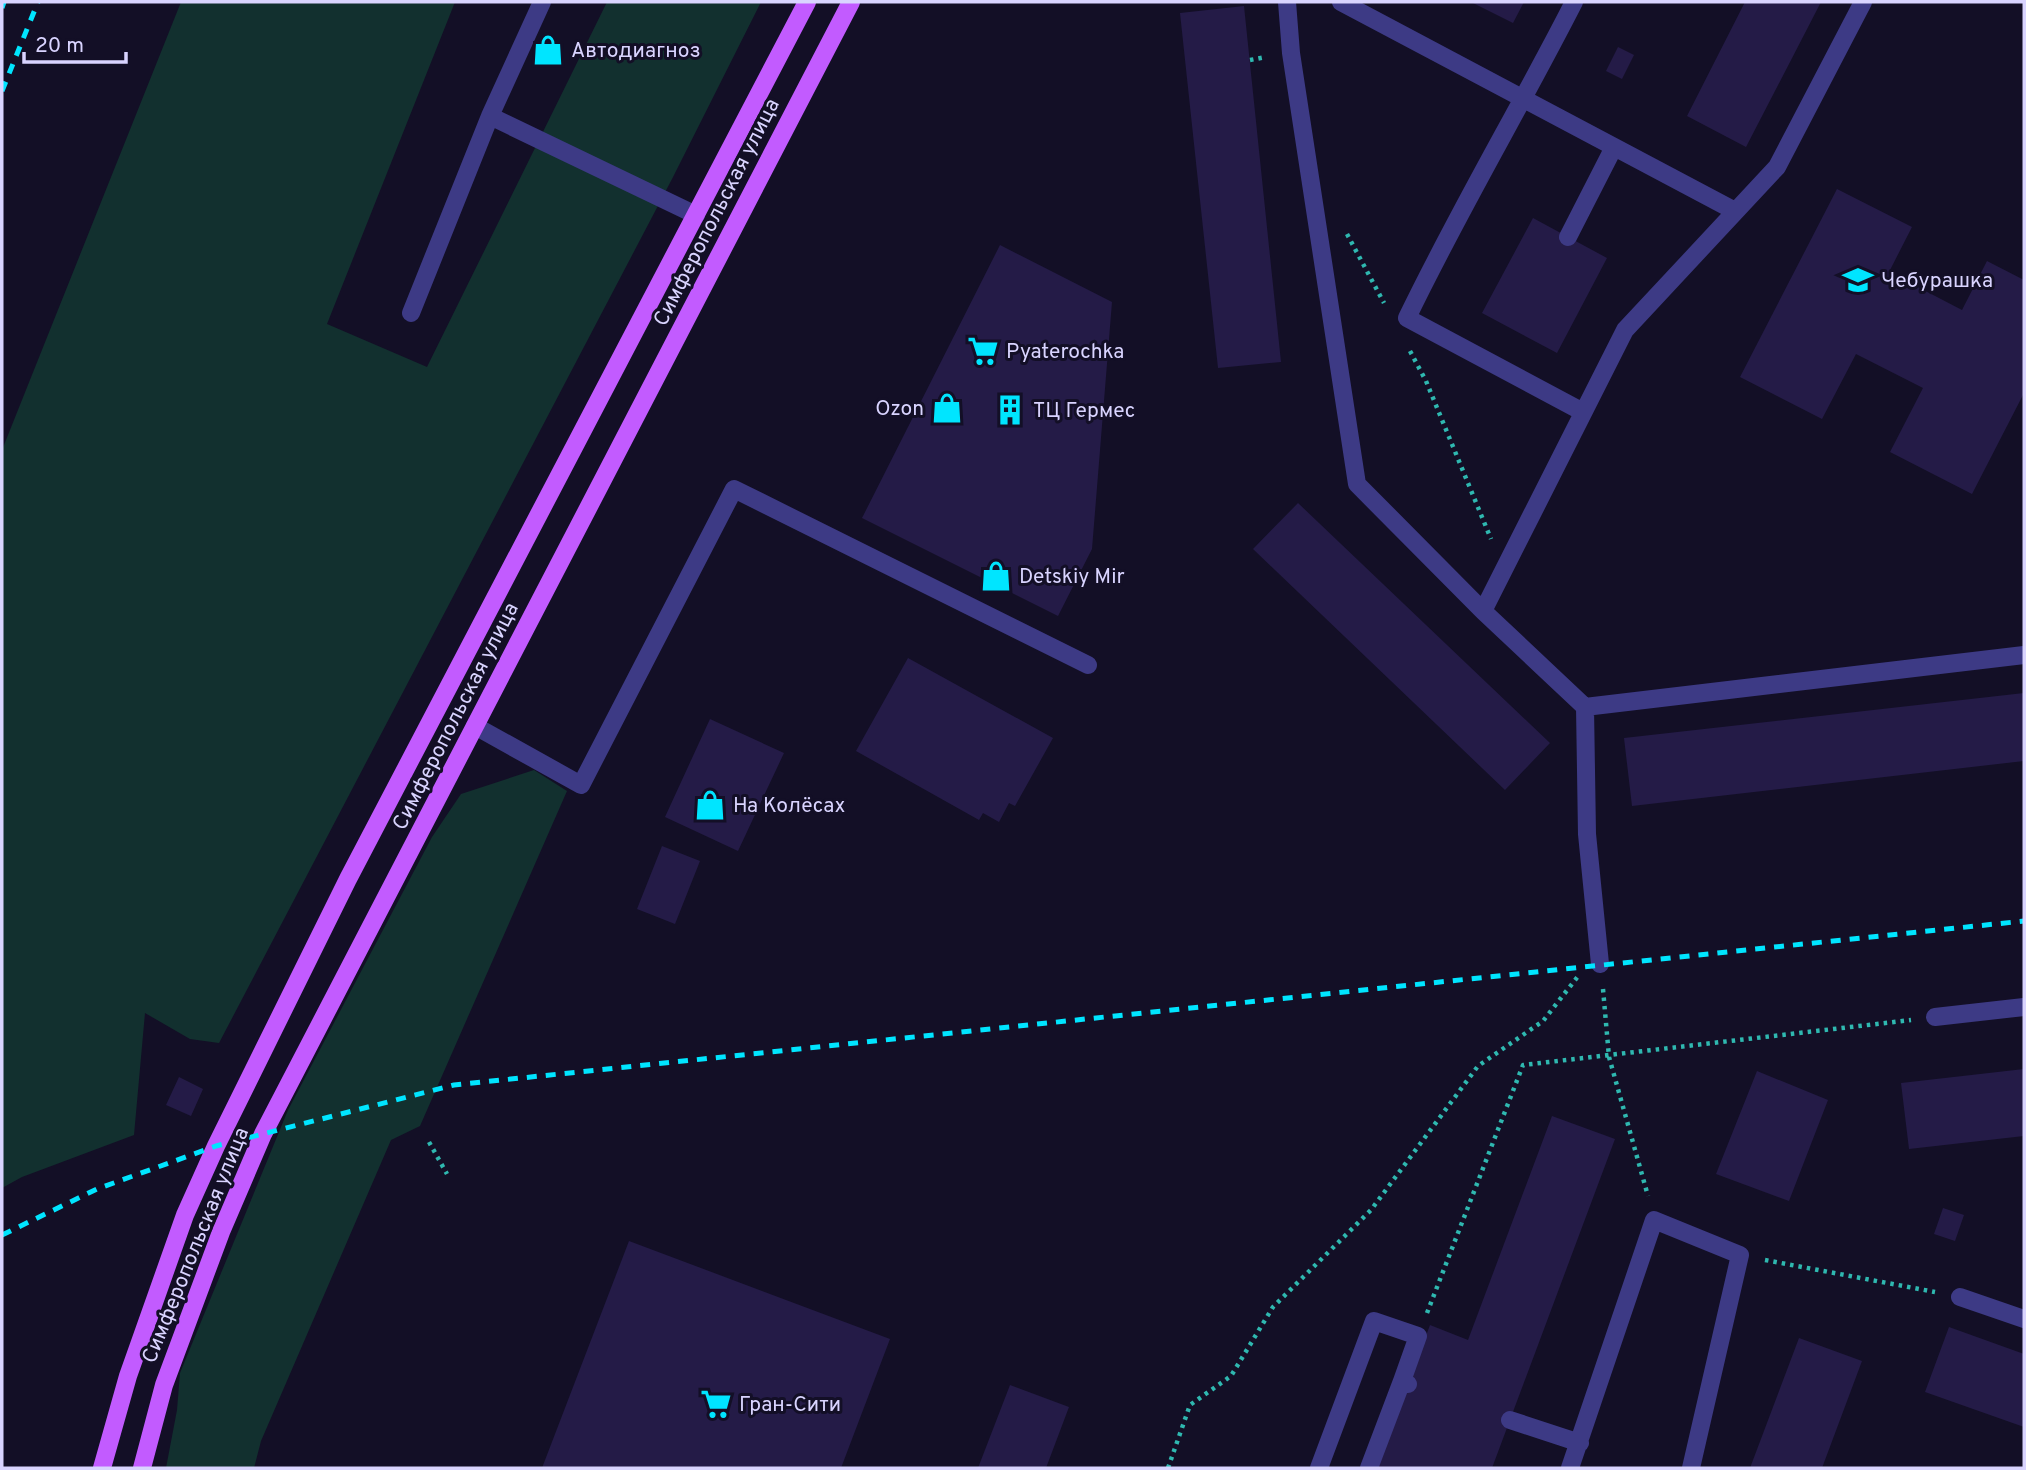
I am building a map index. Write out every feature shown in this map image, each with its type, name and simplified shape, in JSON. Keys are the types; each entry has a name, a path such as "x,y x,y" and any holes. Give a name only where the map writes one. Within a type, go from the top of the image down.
{"main road":[{"name":"Симферопольская улица","path":"102,1468 128,1376 186,1214 216,1146 348,879 807,2"},
{"name":"Симферопольская улица","path":"142,1468 164,1385 221,1232 264,1134 851,2"}],"lane":[{"path":"411,313 490,116 542,2"},
{"path":"1287,2 1293,66 1357,484 1483,611 1584,707 1593,965"},
{"path":"1341,2 1735,211"},
{"path":"1574,2 1407,318 1583,412"},
{"path":"1483,611 1625,330 1777,167 1863,2"},
{"path":"490,116 696,215"},
{"path":"1568,237 1614,147"},
{"path":"475,726 581,785 734,489 1088,665"},
{"path":"1584,707 2024,655"},
{"path":"1935,1017 2024,1007"},
{"path":"1570,1468 1654,1220 1740,1255 1692,1468"},
{"path":"1960,1297 2024,1319"},
{"path":"1319,1468 1374,1321 1418,1336 1405,1383 1368,1468"},
{"path":"1510,1420 1580,1443"}],"path":[{"path":"1593,965 1609,1057 1654,1220"},
{"path":"1168,1468 1190,1405 1231,1376 1273,1307 1371,1210 1478,1066 1542,1021 1593,965"},
{"path":"1418,1336 1523,1065 1935,1017"},
{"path":"429,1142 447,1174"},
{"path":"1740,1255 1960,1297"}],"green space":[{"path":"181,2 455,2 327,324 427,367 607,2 761,2 672,179 219,1043 190,1039 145,1013 134,1135 22,1177 2,1188 2,450"},
{"path":"534,770 567,791 420,1126 391,1140 261,1441 254,1468 166,1468 177,1410 180,1373 288,1110 432,837 461,794"}],"building":[{"path":"1471,2 1524,2 1513,23"},
{"path":"1745,2 1821,2 1746,147 1687,116"},
{"path":"1244,6 1281,362 1218,368 1180,13"},
{"path":"1618,47 1634,55 1622,79 1606,71"},
{"path":"1837,189 1912,227 1889,272 1962,310 1987,261 2024,280 2024,393 1972,494 1890,452 1923,388 1856,354 1822,419 1740,377"},
{"path":"1533,218 1607,258 1557,353 1482,313"},
{"name":"ТЦ Гермес","path":"1000,245 1112,302 1092,549 1058,616 862,518"},
{"path":"1298,503 1550,743 1505,790 1253,549"},
{"path":"908,658 1053,738 1015,806 1009,803 999,822 983,813 979,820 856,751"},
{"path":"2024,693 2024,761 1632,806 1624,738"},
{"path":"710,719 784,753 738,851 665,817"},
{"path":"662,846 700,861 675,924 637,909"},
{"path":"2024,1069 2024,1136 1909,1149 1901,1083"},
{"path":"1757,1071 1828,1100 1789,1201 1716,1174"},
{"path":"179,1077 203,1089 191,1116 166,1105"},
{"path":"1552,1116 1615,1139 1492,1468 1377,1468 1430,1325 1468,1340"},
{"path":"1943,1208 1964,1215 1955,1241 1934,1234"},
{"name":"Гран-Сити","path":"629,1241 890,1339 841,1468 542,1468"},
{"path":"1949,1327 2024,1354 2024,1427 1925,1392"},
{"path":"1799,1338 1862,1361 1822,1468 1750,1468"},
{"path":"1010,1385 1069,1407 1046,1468 978,1468"}],"railway":[{"path":"2,8 4,2"},
{"path":"2,91 38,2"},
{"path":"2,1235 97,1189 216,1146 454,1085 2024,921"}],"place":[{"name":"Автодиагноз","path":"548,50"},
{"name":"Чебурашка","path":"1858,280"},
{"name":"Pyaterochka","path":"983,351"},
{"name":"Ozon","path":"947,408"},
{"name":"ТЦ Гермес","path":"1010,410"},
{"name":"Detskiy Mir","path":"996,576"},
{"name":"На Колёсах","path":"710,805"},
{"name":"Гран-Сити","path":"716,1404"}]}
